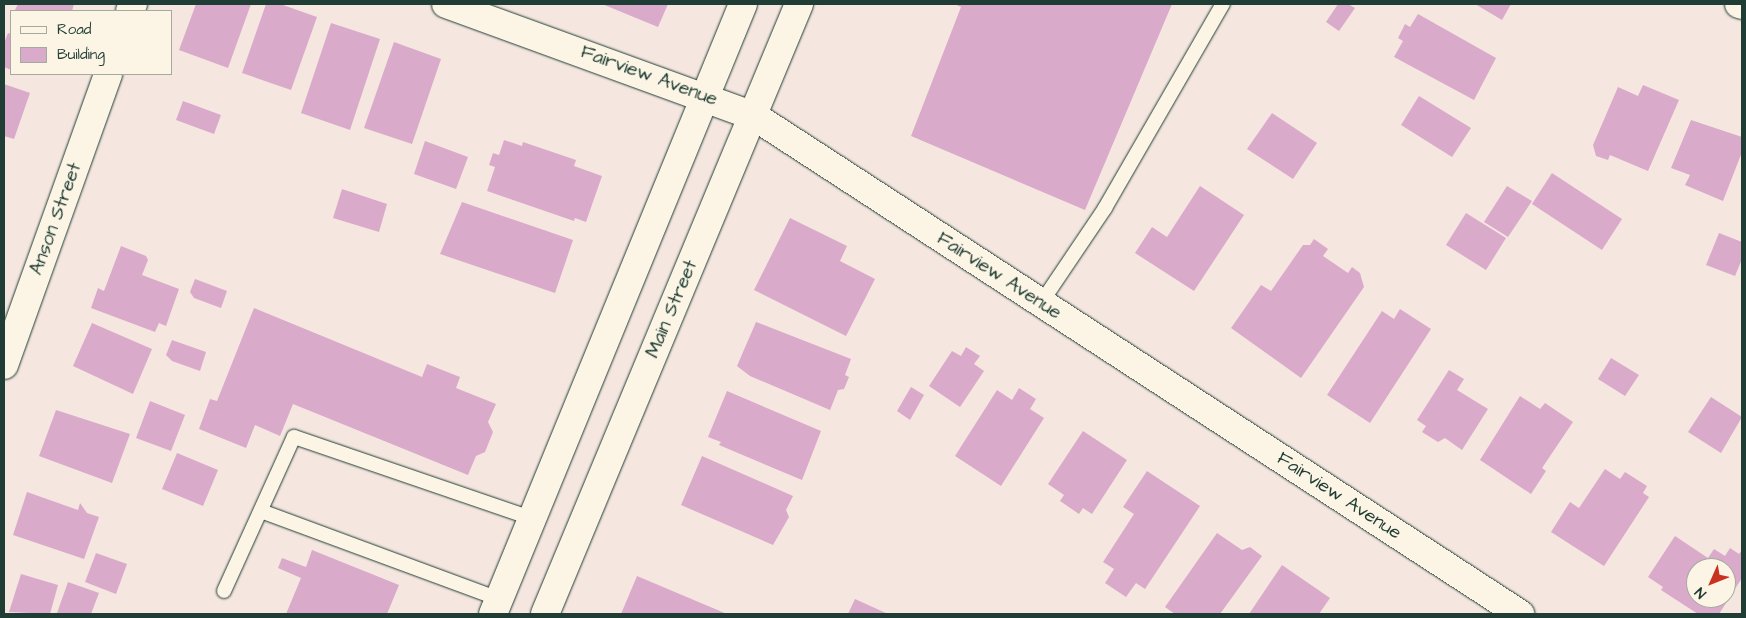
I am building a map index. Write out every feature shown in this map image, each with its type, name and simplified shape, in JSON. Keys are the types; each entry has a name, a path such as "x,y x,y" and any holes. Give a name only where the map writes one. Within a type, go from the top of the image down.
{"street":[{"name":"Fairview Avenue","path":"446,4 705,95 754,116 1520,614"},
{"path":"496,607 744,4"},
{"name":"Main Street","path":"544,614 800,4"},
{"name":"Anson Street","path":"4,365 108,75"}],"lane":[{"path":"1041,303 1105,208 1223,4"},
{"path":"224,591 294,437 533,519"},
{"path":"262,511 496,607"}],"building":[{"path":"18,4 74,4 72,10 15,10"},
{"path":"196,4 251,4 228,68 179,50"},
{"path":"266,4 280,4 317,17 291,90 242,73"},
{"path":"602,4 668,4 658,27"},
{"path":"954,4 1172,4 1085,210 911,136 961,7"},
{"path":"1338,4 1348,4 1355,8 1339,31 1326,22"},
{"path":"1475,4 1511,4 1502,20"},
{"path":"1418,14 1496,58 1474,100 1394,57 1403,41 1398,38 1405,24 1410,27"},
{"path":"331,23 380,39 350,130 301,113"},
{"path":"8,33 10,34 10,70 4,67 4,43"},
{"path":"394,42 441,59 412,144 364,128"},
{"path":"4,84 30,93 14,139 4,136"},
{"path":"1643,85 1679,100 1648,171 1610,155 1608,160 1596,156 1593,145 1618,87 1638,96"},
{"path":"1419,96 1471,128 1452,157 1401,125"},
{"path":"183,101 221,115 214,134 176,120"},
{"path":"1272,113 1317,143 1293,179 1247,149"},
{"path":"1691,120 1742,137 1742,152 1723,201 1685,185 1690,175 1671,168"},
{"path":"504,140 522,146 523,142 576,160 574,166 602,176 586,222 575,218 574,221 487,191 495,167 489,165 493,153 499,155"},
{"path":"425,141 468,157 456,189 414,174"},
{"path":"1552,173 1622,219 1602,250 1532,204"},
{"path":"1200,186 1244,215 1194,291 1135,253 1152,227 1167,237"},
{"path":"1507,186 1532,201 1508,237 1484,222"},
{"path":"342,189 387,204 379,232 333,218"},
{"path":"462,202 573,240 555,293 440,254"},
{"path":"1466,213 1506,238 1486,270 1446,245"},
{"path":"790,218 847,246 840,261 875,279 846,336 754,290"},
{"path":"1719,233 1742,242 1742,259 1735,276 1706,265"},
{"path":"1314,239 1328,249 1323,256 1348,273 1352,267 1360,273 1364,287 1301,378 1231,328 1261,285 1271,291 1303,245 1310,245"},
{"path":"121,246 146,256 148,260 142,275 179,289 166,326 159,323 155,332 91,308 98,288 104,291"},
{"path":"195,279 227,291 221,308 194,298 190,292"},
{"path":"254,308 422,377 427,364 460,377 456,388 496,404 488,422 493,432 485,452 476,456 468,475 293,404 280,436 255,425 246,448 199,429 210,399 217,401"},
{"path":"1400,309 1431,329 1370,423 1327,395 1382,311 1394,319"},
{"path":"756,322 851,359 845,375 849,377 844,389 838,390 830,410 750,376 737,366"},
{"path":"92,323 152,349 133,394 73,366"},
{"path":"172,340 206,352 200,371 172,361 166,355"},
{"path":"966,347 980,356 974,364 984,371 960,407 929,386 952,351 961,356"},
{"path":"1611,358 1639,375 1625,396 1598,379"},
{"path":"1449,370 1464,379 1457,390 1488,409 1462,450 1445,438 1438,442 1422,432 1426,426 1417,420"},
{"path":"911,387 924,395 910,420 897,411"},
{"path":"1019,388 1036,399 1030,409 1044,418 1001,486 955,456 997,390 1012,400"},
{"path":"727,391 821,431 802,480 719,445 721,442 708,437"},
{"path":"1520,396 1540,409 1545,403 1573,422 1542,468 1546,471 1531,494 1480,460"},
{"path":"1711,397 1742,417 1721,453 1688,432"},
{"path":"150,401 185,415 171,451 136,438"},
{"path":"56,410 130,434 112,483 39,456"},
{"path":"1083,431 1127,460 1092,514 1083,508 1079,514 1060,501 1064,495 1048,484"},
{"path":"177,453 218,470 203,506 162,489"},
{"path":"702,456 793,496 786,510 789,517 773,545 681,505"},
{"path":"1605,469 1620,479 1625,472 1647,486 1643,493 1649,497 1604,566 1551,532 1570,502 1579,508"},
{"path":"1147,471 1200,506 1145,589 1136,583 1126,597 1105,583 1114,569 1103,562 1134,514 1123,507"},
{"path":"27,492 78,510 80,503 87,513 99,517 84,559 13,535"},
{"path":"1217,533 1242,550 1250,547 1262,556 1220,614 1175,614 1165,607"},
{"path":"1675,536 1708,558 1686,558 1686,606 1661,590 1663,587 1648,577"},
{"path":"1730,548 1739,554 1742,550 1742,578 1736,587 1736,558 1708,558 1714,549 1725,556"},
{"path":"312,550 399,585 387,614 286,614 301,578 278,568 282,558 306,567"},
{"path":"96,553 127,564 116,594 85,582"},
{"path":"1282,565 1330,598 1319,614 1249,614"},
{"path":"21,574 58,585 50,614 9,612"},
{"path":"637,576 727,614 621,614"},
{"path":"68,582 99,593 91,614 57,613"},
{"path":"855,599 888,614 848,614"},
{"path":"1689,608 1723,608 1719,614 1698,614"}]}
